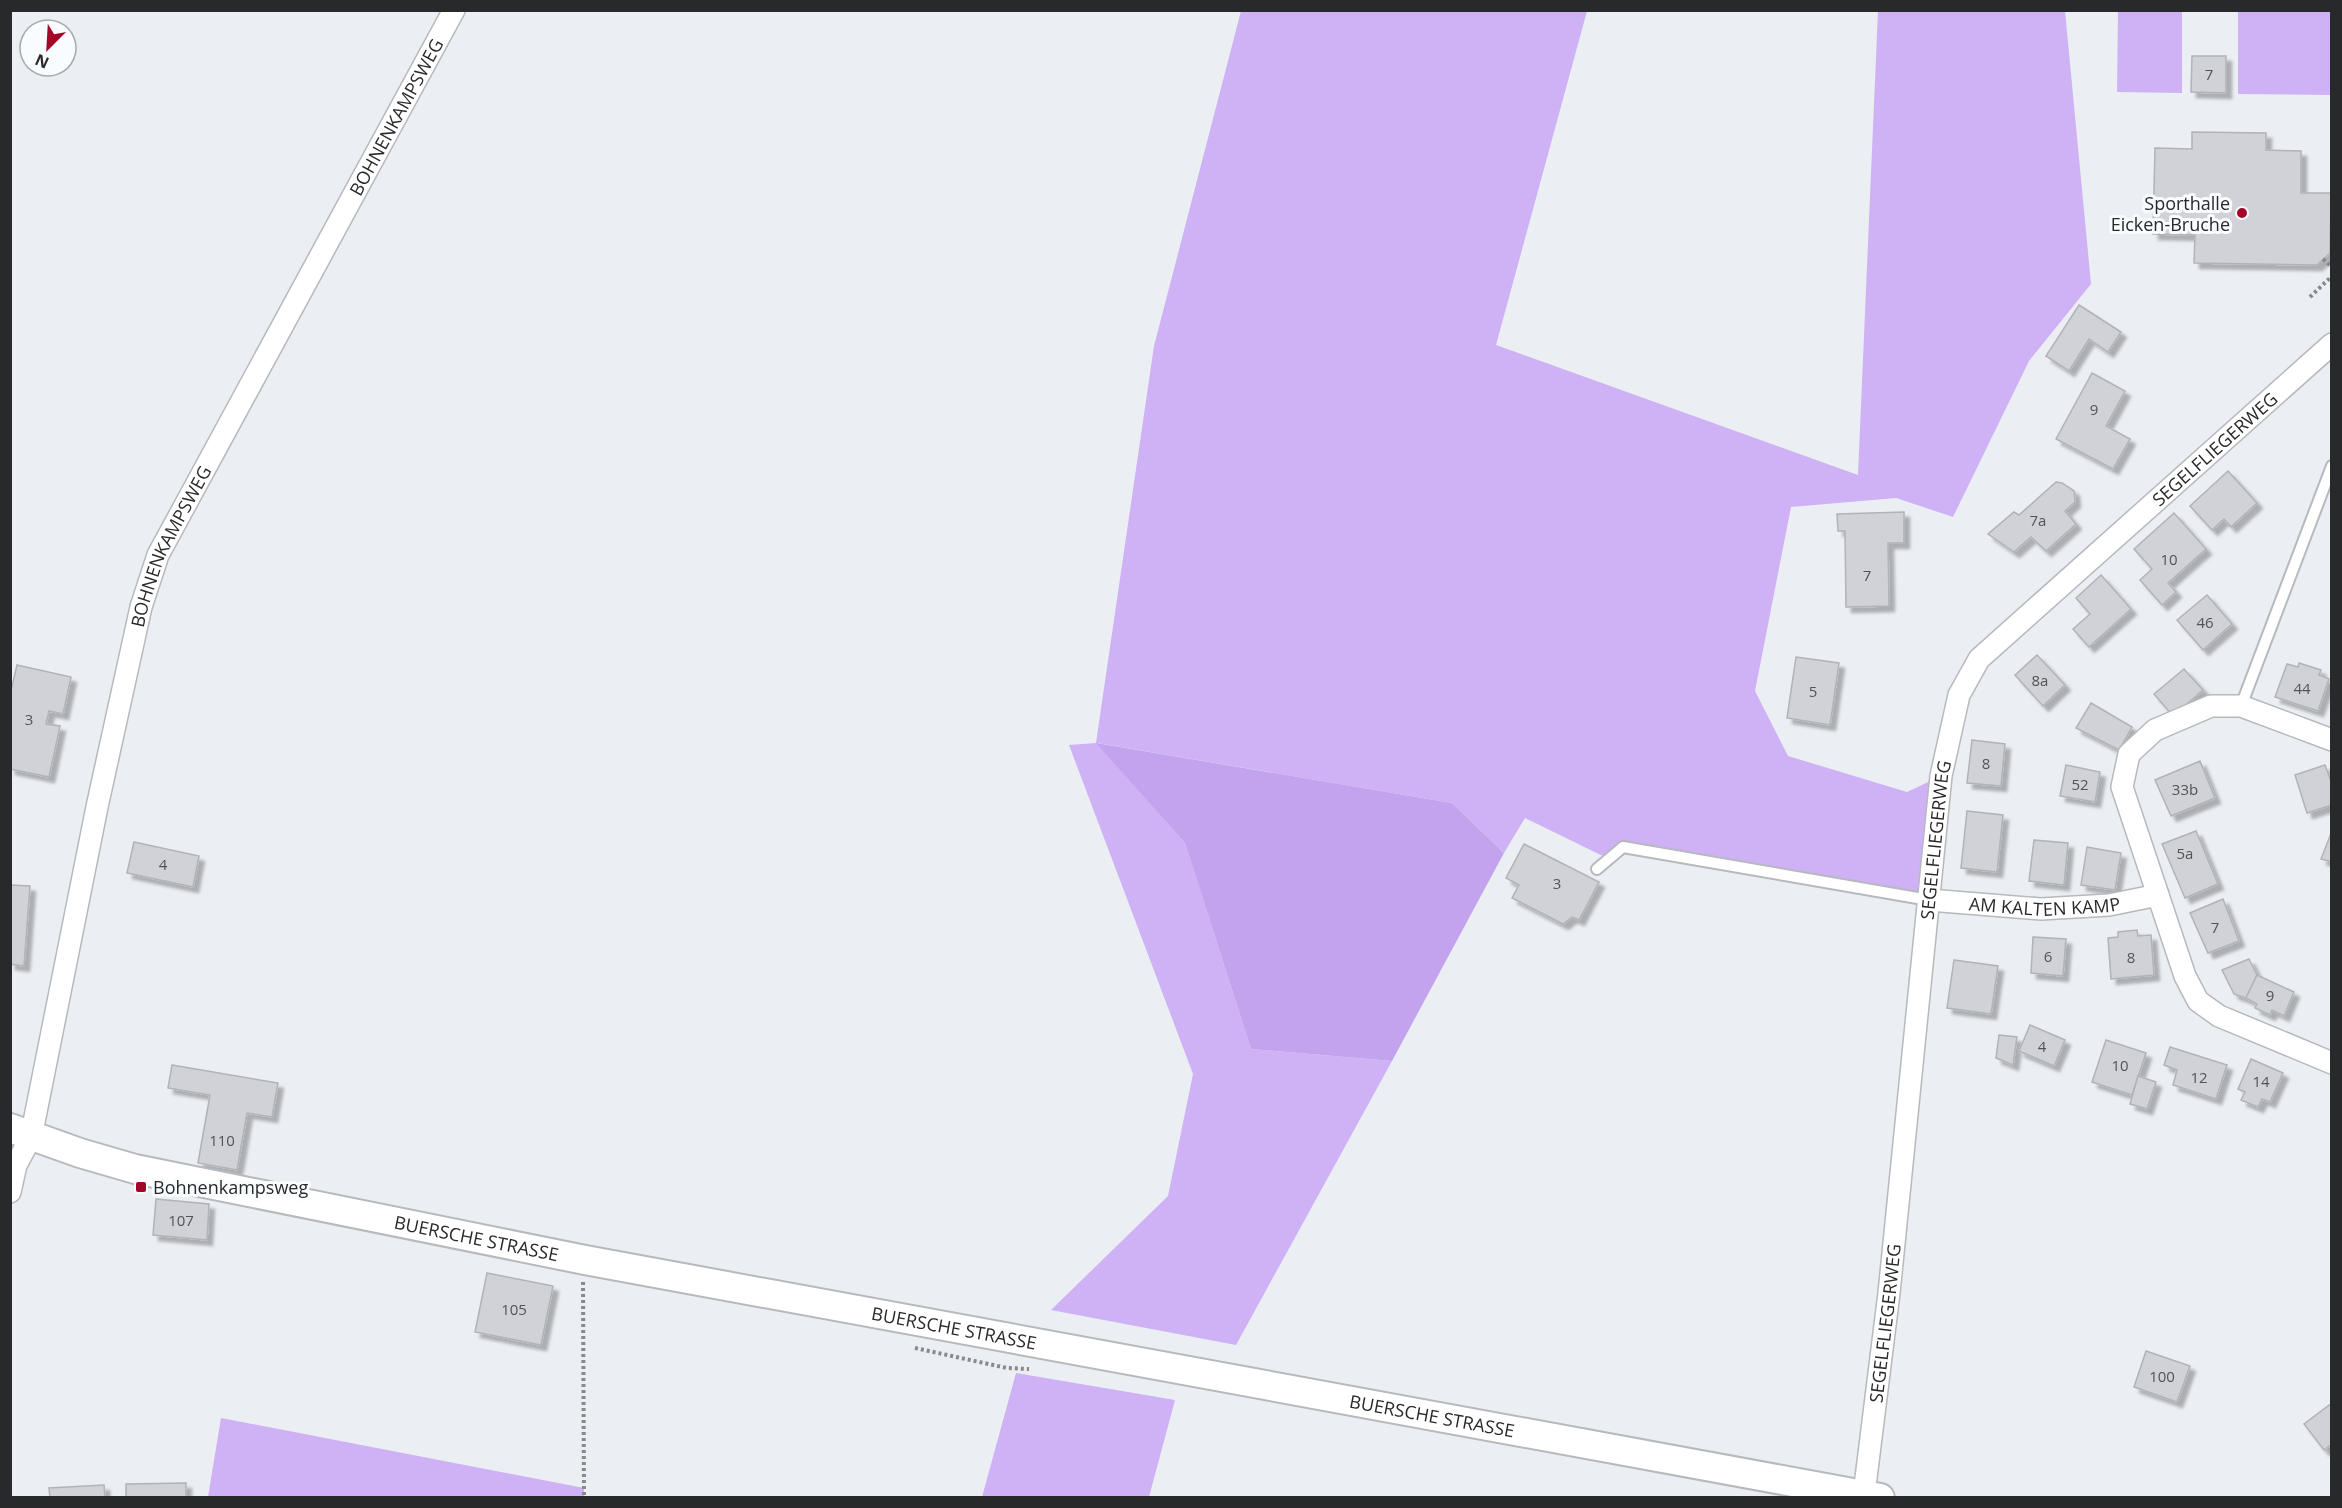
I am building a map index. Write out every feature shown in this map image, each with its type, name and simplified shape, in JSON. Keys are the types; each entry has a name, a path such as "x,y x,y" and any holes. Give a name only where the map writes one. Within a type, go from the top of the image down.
{"main road":[{"name":"BUERSCHE STRASSE","path":"21,1133 135,1169 585,1260 1872,1496"}],"street":[{"name":"BOHNENKAMPSWEG","path":"21,1133 141,607 158,555 454,10"},
{"name":"SEGELFLIEGERWEG","path":"1872,1496 1889,1293 1941,776 1959,695 1979,659 2331,344"},
{"path":"2331,740 2241,706 2211,706 2155,730 2129,754 2122,787 2185,976 2198,1000 2219,1016 2331,1063"},
{"name":"AM KALTEN KAMP","path":"1929,900 2041,909 2109,906 2158,894"},
{"path":"10,1192 21,1133"}],"lane":[{"path":"2241,706 2331,466"},
{"path":"1597,869 1623,847 1929,900"}],"path":[{"path":"2324,259 2331,267"},
{"path":"2310,297 2331,276"},
{"path":"584,1497 585,1260"}],"shaded area":[{"path":"1241,11 1587,11 1496,345 1858,475 1878,11 2065,11 2091,284 2029,361 1953,517 1896,498 1791,507 1755,691 1788,756 1907,792 1941,776 1929,900 1623,847 1609,859 1525,818 1504,853 1452,803 1097,743 1185,843 1251,1049 1392,1061 1236,1345 1051,1310 1168,1196 1193,1074 1069,745 1096,743 1154,346"},
{"path":"2118,11 2182,11 2182,93 2117,92"},
{"path":"2238,11 2331,11 2331,95 2238,94"},
{"path":"1096,743 1452,803 1504,853 1392,1061 1251,1049 1185,843"},
{"path":"1016,1373 1175,1400 1149,1497 982,1497"},
{"path":"221,1418 584,1488 584,1497 208,1497"}],"building":[{"path":"2192,56 2226,56 2226,93 2191,92"},
{"name":"Sporthalle Eicken-Bruche","path":"2192,132 2266,133 2266,150 2301,151 2301,193 2331,193 2330,253 2317,265 2194,263 2195,235 2153,234 2155,148 2192,149"},
{"path":"2079,305 2121,332 2108,352 2089,339 2069,371 2046,356"},
{"path":"2092,373 2125,391 2106,426 2130,439 2113,469 2056,439"},
{"path":"2228,471 2257,503 2231,527 2224,519 2212,530 2190,506"},
{"path":"2056,482 2074,491 2075,502 2065,511 2076,524 2046,551 2031,537 2014,552 1988,534 2014,512 2019,515"},
{"path":"1904,512 1904,543 1888,543 1889,606 1846,607 1845,531 1838,531 1837,514"},
{"path":"2174,513 2206,549 2168,583 2176,592 2162,605 2140,580 2152,569 2134,549"},
{"path":"2101,575 2131,609 2089,647 2073,629 2090,614 2076,598"},
{"path":"2207,595 2232,624 2203,650 2177,620"},
{"path":"2037,655 2065,685 2043,706 2015,675"},
{"path":"1796,657 1839,663 1830,725 1787,718"},
{"path":"2299,663 2321,670 2319,675 2329,679 2318,711 2275,697 2287,664 2298,667"},
{"path":"17,665 71,677 63,714 49,711 46,724 60,726 49,777 10,769 10,695"},
{"path":"2184,669 2203,690 2173,716 2154,694"},
{"path":"2091,703 2132,727 2119,750 2076,728"},
{"path":"1972,740 2005,744 2001,786 1967,783"},
{"path":"2200,761 2215,798 2171,816 2155,780"},
{"path":"2066,765 2100,772 2095,802 2060,796"},
{"path":"2325,765 2332,784 2332,805 2307,813 2295,775"},
{"path":"1967,811 2003,815 1997,872 1961,868"},
{"path":"2196,831 2218,884 2185,898 2162,844"},
{"path":"2332,831 2332,862 2321,859"},
{"path":"2034,840 2068,843 2064,885 2029,881"},
{"path":"134,842 199,856 193,887 127,873"},
{"path":"1524,844 1599,882 1579,920 1572,917 1563,924 1512,898 1519,885 1506,878"},
{"path":"2087,847 2121,853 2115,890 2081,885"},
{"path":"10,885 30,886 24,966 10,964"},
{"path":"2223,899 2239,941 2208,953 2190,913"},
{"path":"2137,930 2138,936 2151,935 2154,975 2111,979 2108,938 2118,937 2118,932"},
{"path":"2033,937 2066,939 2063,976 2031,973"},
{"path":"2249,959 2257,975 2246,998 2234,994 2222,970"},
{"path":"1954,960 1998,966 1991,1014 1947,1008"},
{"path":"2257,975 2294,992 2284,1016 2272,1010 2270,1015 2255,1008 2257,1004 2246,998"},
{"path":"2030,1025 2065,1040 2054,1066 2019,1051"},
{"path":"1999,1035 2017,1037 2013,1065 1996,1058"},
{"path":"2106,1040 2146,1053 2132,1095 2092,1082"},
{"path":"2170,1047 2227,1065 2216,1099 2173,1085 2177,1070 2164,1065"},
{"path":"2251,1059 2283,1073 2270,1102 2262,1099 2258,1107 2241,1100 2245,1092 2238,1089"},
{"path":"172,1065 278,1083 272,1117 247,1113 237,1170 198,1163 210,1095 168,1088"},
{"path":"2138,1076 2156,1082 2147,1109 2130,1104"},
{"path":"156,1199 209,1204 207,1240 153,1235"},
{"path":"487,1273 553,1286 541,1345 475,1332"},
{"path":"2146,1351 2190,1366 2177,1402 2134,1387"},
{"path":"2332,1403 2332,1444 2324,1450 2304,1424"},
{"path":"186,1483 186,1498 126,1498 126,1484"},
{"path":"104,1485 105,1498 50,1498 49,1488"}],"place":[{"name":"Sporthalle Eicken-Bruche","path":"2242,213"},
{"name":"Bohnenkampsweg","path":"141,1187"}]}
